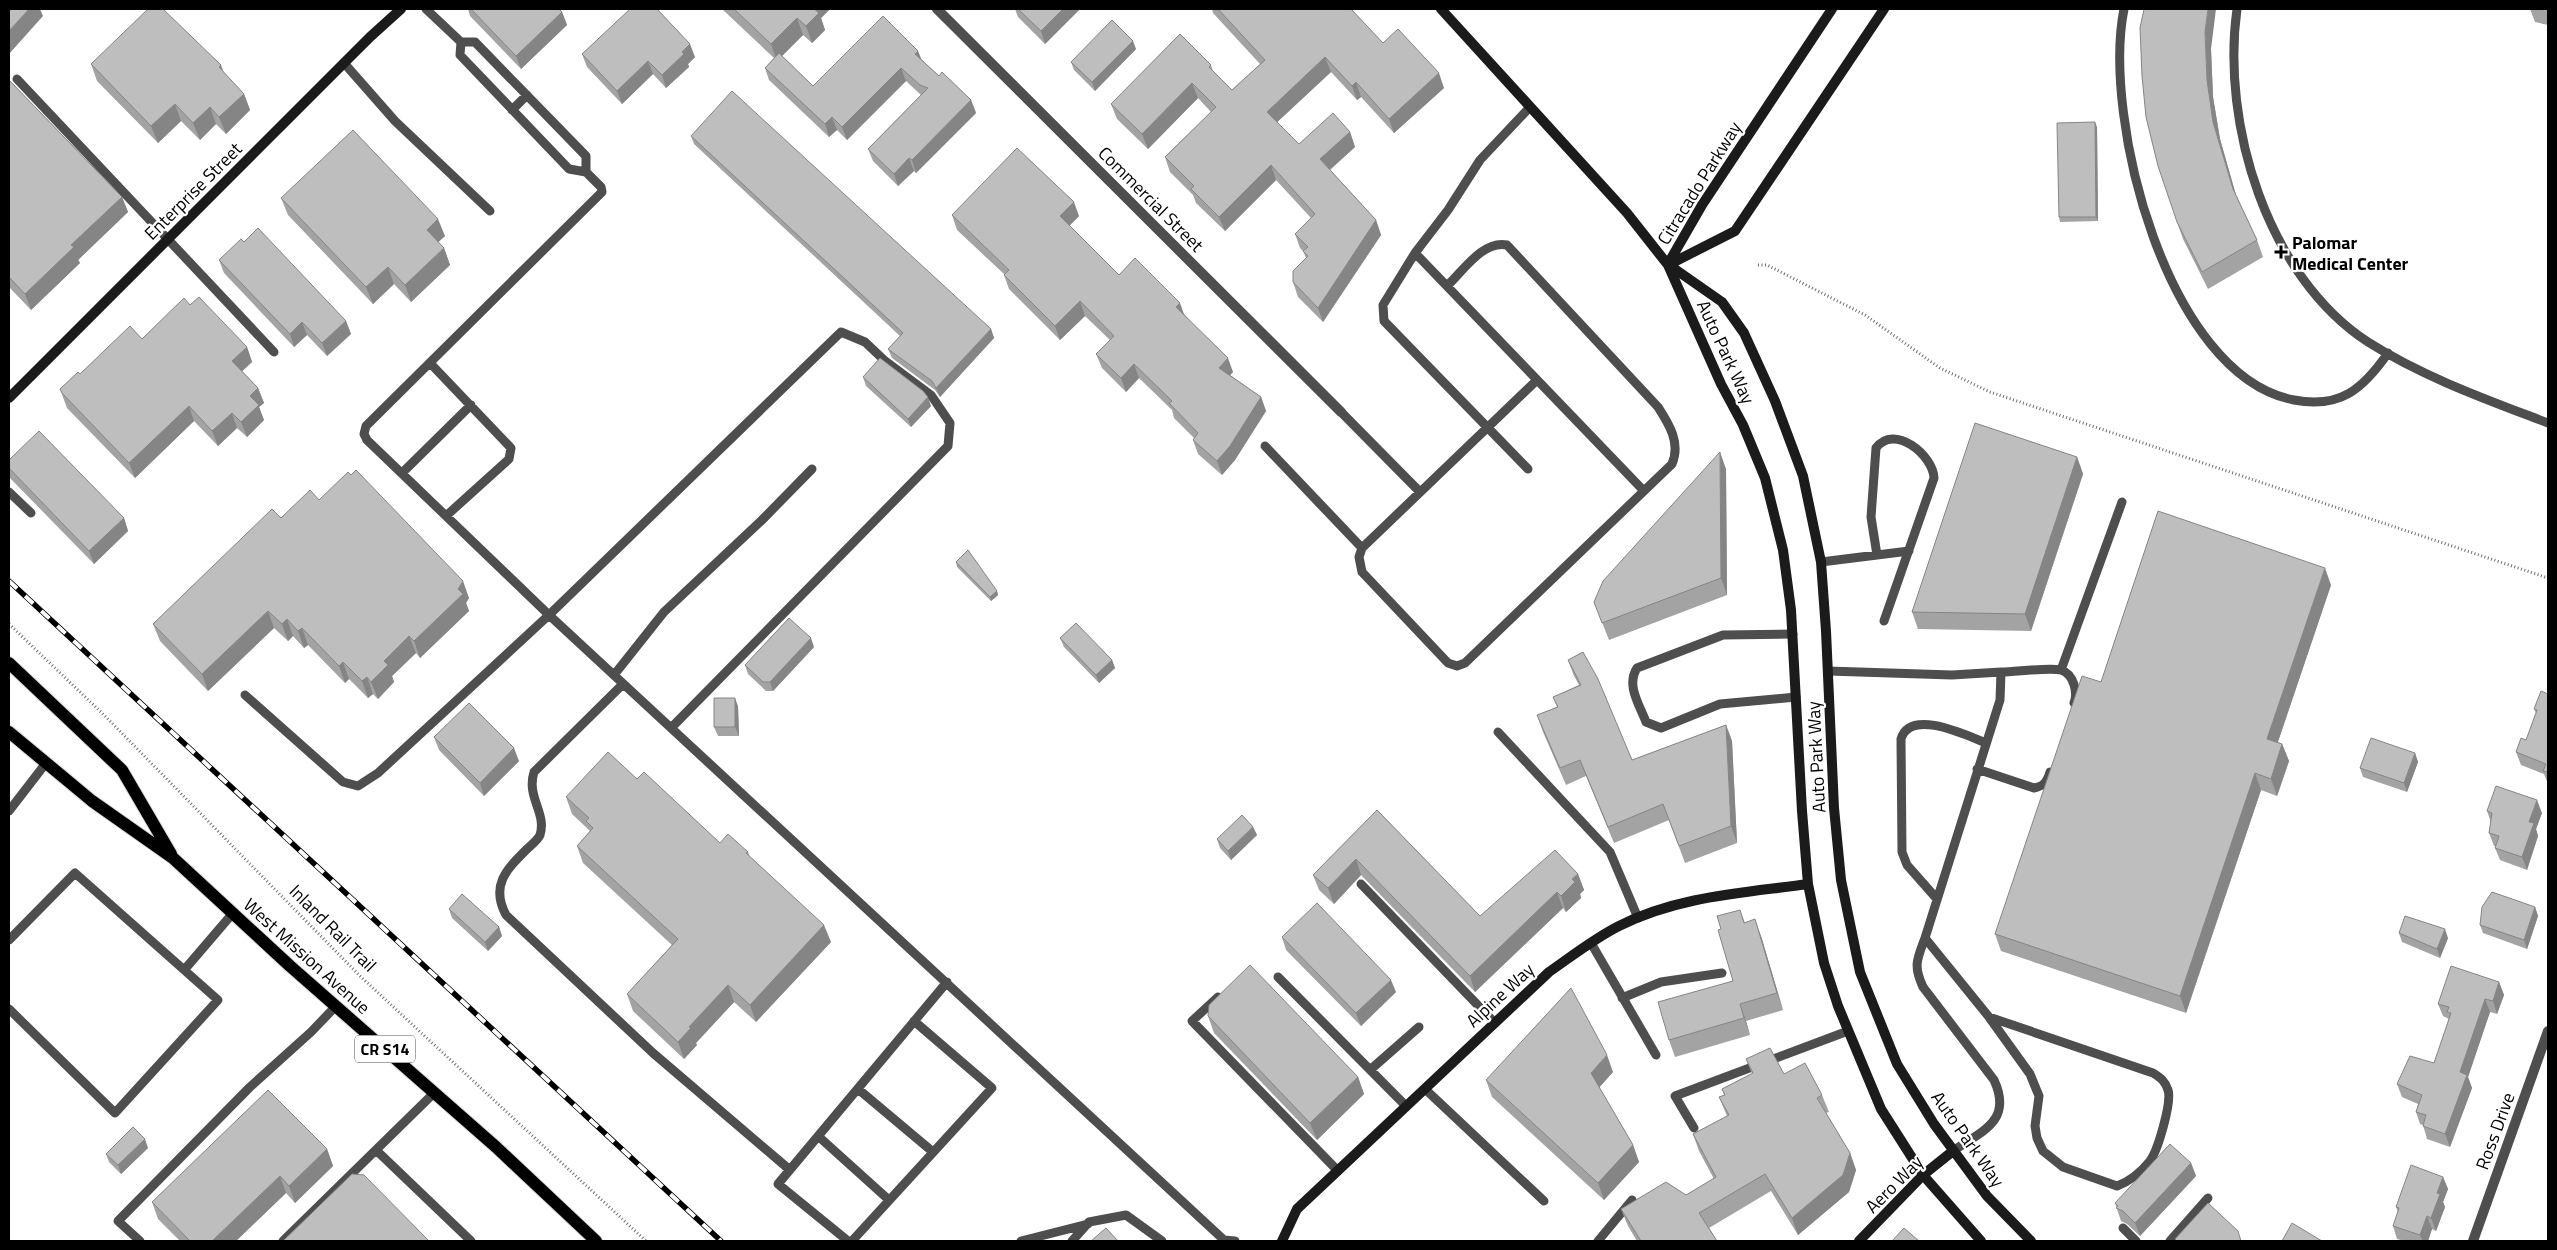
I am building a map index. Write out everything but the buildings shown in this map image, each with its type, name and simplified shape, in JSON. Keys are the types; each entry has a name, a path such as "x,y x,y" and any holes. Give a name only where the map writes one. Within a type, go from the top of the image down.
{"main road":[{"name":"Enterprise Street","path":"9,398 344,63 401,9"},
{"name":"Auto Park Way","path":"1441,9 1628,214 1668,265 1765,478 1783,550 1793,634 1802,811 1808,884 1824,963 1848,1031 1881,1109 1923,1176 1981,1241"},
{"name":"Citracado Parkway","path":"1668,265 1702,205 1832,9"},
{"name":"Citracado Parkway","path":"1668,265 1734,231 1884,9"},
{"name":"Auto Park Way","path":"1668,265 1722,302 1744,334 1775,401 1802,476 1820,562 1828,671 1834,808 1841,880 1860,972 1897,1064 1934,1124 1987,1196 2031,1241"},
{"name":"West Mission Avenue","path":"9,663 122,770 173,858"},
{"name":"West Mission Avenue","path":"9,732 92,801 173,858 336,1006 496,1147 596,1241"},
{"name":"Alpine Way","path":"1282,1241 1297,1209 1549,972 1591,943 1638,918 1695,900 1808,884"},
{"name":"Aero Way","path":"1859,1241 1923,1176 1953,1151"}],"street":[{"name":"Commercial Street","path":"937,9 1341,412"},
{"name":"Ross Drive","path":"2473,1241 2548,1031"}],"lane":[{"path":"426,9 461,42 475,42 586,156 586,172"},
{"path":"2124,9 2120,83 2139,192 2169,276 2181,302 2211,346 2235,370 2256,386 2289,399 2318,402 2348,395 2359,388 2376,371 2388,353"},
{"path":"2237,9 2234,63 2238,113 2250,162 2269,220 2293,263 2317,297 2350,328 2388,353 2437,377 2548,423"},
{"path":"461,42 460,55 568,169 586,172 601,187 602,192 366,426 364,434 367,440 550,616 1224,1240 1235,1241"},
{"path":"344,63 395,121 490,211"},
{"path":"17,79 274,352"},
{"path":"512,110 527,95"},
{"path":"1528,469 1384,321 1383,305 1415,253 1448,210 1480,160 1530,107"},
{"path":"1447,286 1488,246 1497,243 1507,246 1658,406 1668,422 1676,444 1676,454 1672,464 1465,663 1457,666 1448,664 1362,572 1359,557 1362,548 1537,380"},
{"path":"1415,253 1644,491"},
{"path":"245,695 343,782 358,786 378,773 550,616 841,332 865,342 884,360 932,395 950,423 948,446 671,728"},
{"path":"430,363 511,448 509,459 446,516"},
{"path":"402,473 472,405"},
{"path":"1341,412 1420,492"},
{"path":"1877,555 1871,517 1876,448 1880,442 1888,439 1908,442 1929,460 1934,468 1934,478 1884,621"},
{"path":"1265,446 1362,548"},
{"path":"614,675 664,612 762,520 812,469"},
{"path":"9,492 31,513"},
{"path":"2061,670 2122,502"},
{"path":"1820,562 1909,551"},
{"path":"1793,634 1723,635 1638,668 1633,676 1632,684 1646,722 1661,728 1720,704 1796,697"},
{"path":"1828,671 1952,675 2061,670 2069,676 2077,695 2071,712"},
{"path":"1953,1151 1996,1119 2001,1104 2000,1094 1994,1080 1923,987 1917,974 1916,963 2000,700 2001,672"},
{"path":"624,684 534,772 530,784 542,822 540,837 508,868 502,879 499,901 506,915 654,1053 790,1170"},
{"path":"1937,899 1907,865 1902,852 1900,739 1903,732 1909,726 1932,724 1986,743"},
{"path":"1498,732 1610,852 1638,918"},
{"path":"9,811 46,763"},
{"path":"1977,769 2034,788 2042,786 2047,780 2053,764"},
{"path":"9,940 75,873 218,1000 115,1113 9,1009"},
{"path":"1362,884 1495,1022"},
{"path":"185,969 233,913"},
{"path":"1925,938 1989,1017 2030,1074 2040,1096 2035,1126 2037,1138 2043,1151 2062,1168 2117,1186 2134,1178 2152,1159 2168,1106 2169,1092 2164,1080 2153,1073 1989,1017"},
{"path":"1591,943 1656,1056"},
{"path":"1622,998 1661,982 1722,973"},
{"path":"1278,978 1406,1106"},
{"path":"914,1022 992,1088 850,1241 778,1184 947,982"},
{"path":"1224,991 1192,1022 1338,1171"},
{"path":"140,1241 118,1221 250,1087 311,1032 336,1006"},
{"path":"1370,1070 1419,1027"},
{"path":"1694,1128 1675,1096 1848,1031"},
{"path":"858,1089 933,1152"},
{"path":"1424,1089 1544,1201"},
{"path":"283,1241 434,1093"},
{"path":"818,1136 889,1200"},
{"path":"376,1150 471,1241"},
{"path":"2170,1241 2208,1198"},
{"path":"1598,1241 1632,1200"},
{"path":"1021,1241 1126,1215 1162,1241"},
{"path":"1072,1241 1088,1224"},
{"path":"2123,1228 2136,1241"}],"path":[{"path":"1758,265 1767,265 1828,294 1865,315 1940,368 1990,392 2548,578"},
{"name":"Inland Rail Trail","path":"9,624 104,715 361,977 646,1241"}],"railway":[{"path":"9,581 721,1241"}],"place":[{"name":"Palomar Medical Center","path":"2281,252"}]}
